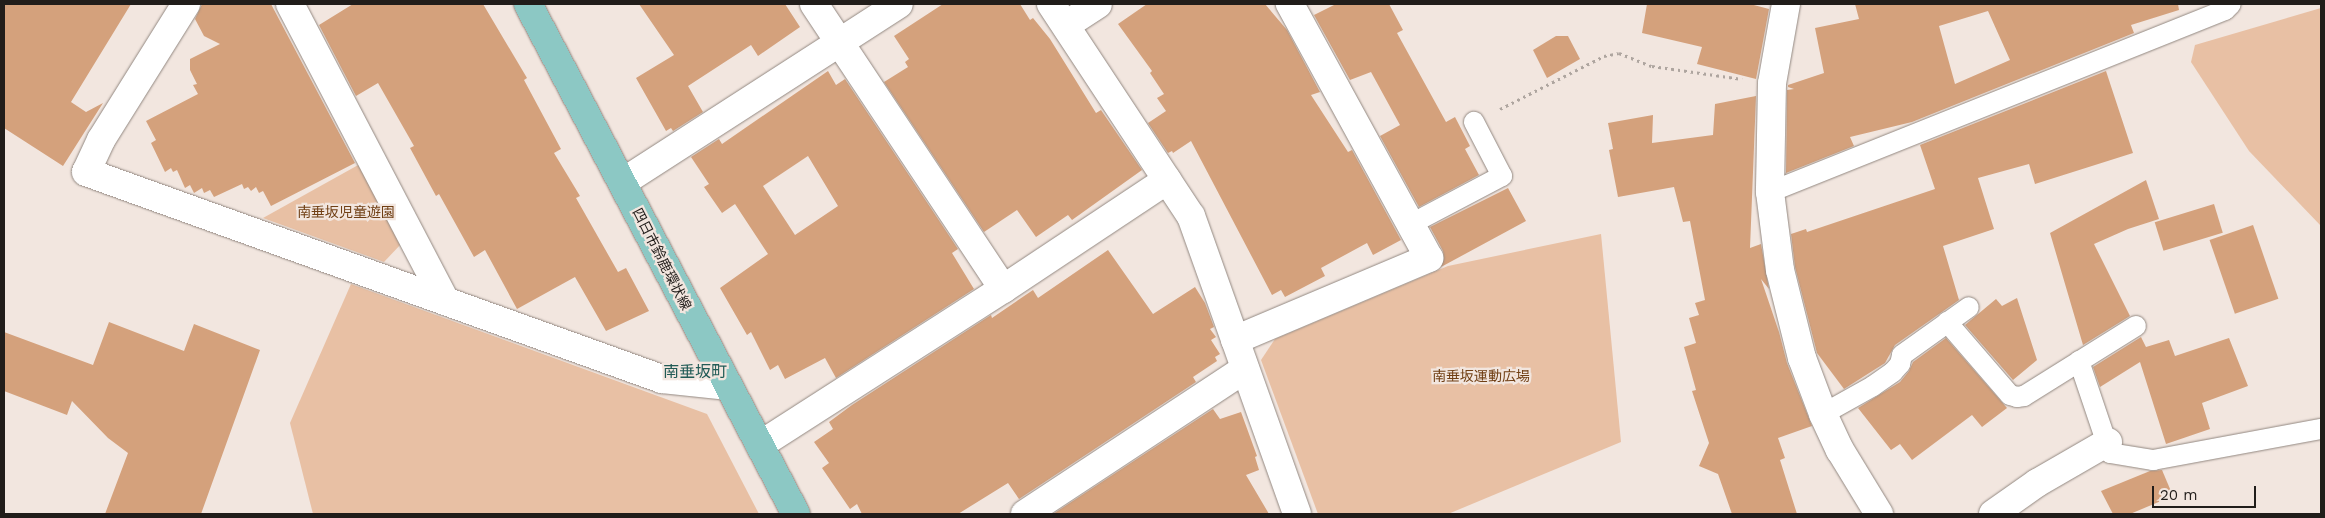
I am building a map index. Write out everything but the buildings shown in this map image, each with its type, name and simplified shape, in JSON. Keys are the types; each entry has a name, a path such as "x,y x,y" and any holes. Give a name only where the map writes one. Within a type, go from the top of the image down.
{"main road":[{"name":"四日市鈴鹿環状線","path":"528,4 796,514"}],"street":[{"path":"186,4 101,140 86,172 662,379 728,386"},
{"path":"290,4 446,301"},
{"path":"814,4 1003,289"},
{"path":"623,182 899,4"},
{"path":"1098,4 1058,14 1191,216 1297,514"},
{"path":"1235,340 1429,258 1290,4"},
{"path":"1786,4 1772,83 1770,192 1780,270 1802,358 1823,414 1840,450 1879,514"},
{"path":"760,445 1003,289 1167,180"},
{"path":"1025,514 1245,369"},
{"path":"1993,514 2037,483 2108,442"}],"lane":[{"path":"1770,192 2224,10 2231,4"},
{"path":"1411,224 1502,176 1474,122"},
{"path":"1823,414 1873,386 1893,372 1900,364 1902,355 1969,307"},
{"path":"1947,322 2010,395 2017,397 2024,396 2136,326"},
{"path":"2079,361 2108,442 2110,453 2153,460 2321,429"}],"path":[{"path":"1474,122 1604,56 1619,53 1652,66 1772,83"}],"green space":[{"path":"2321,8 2321,226 2249,151 2191,62 2195,45"},
{"name":"南垂坂児童遊園","path":"360,164 402,243 384,262 263,218"},
{"name":"南垂坂運動広場","path":"1601,234 1621,442 1448,514 1318,514 1261,360 1275,339 1448,266"},
{"path":"351,284 707,414 759,514 313,514 290,423"}],"district":[{"name":"南垂坂町","path":"695,372"}]}
